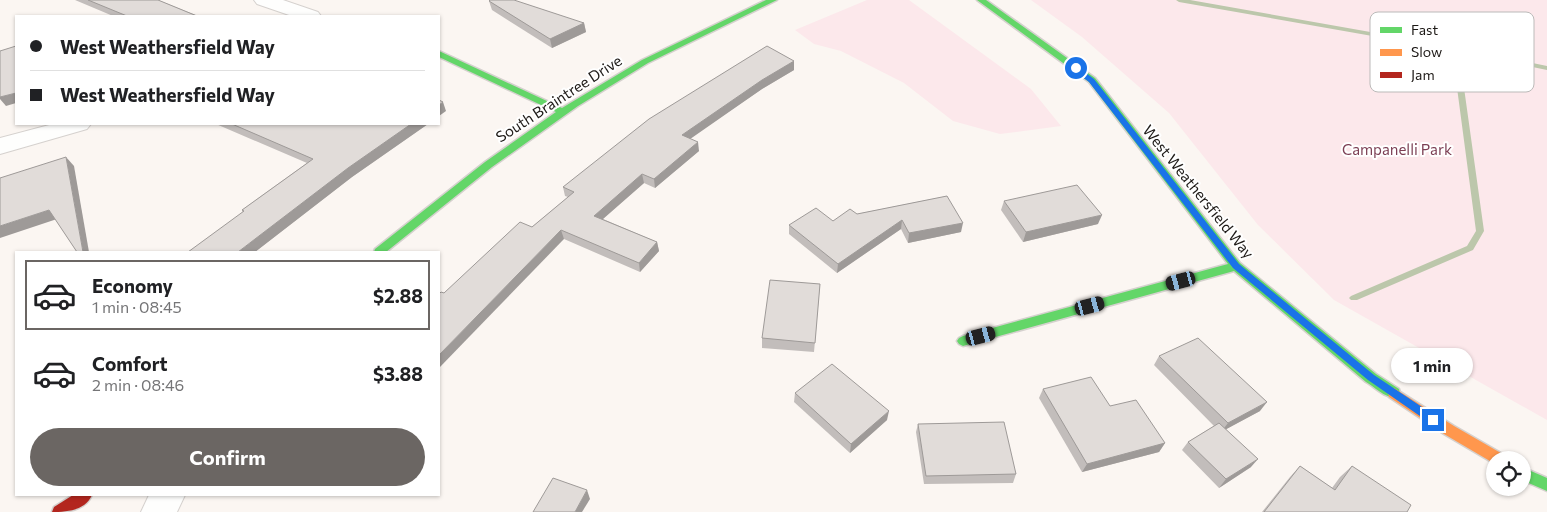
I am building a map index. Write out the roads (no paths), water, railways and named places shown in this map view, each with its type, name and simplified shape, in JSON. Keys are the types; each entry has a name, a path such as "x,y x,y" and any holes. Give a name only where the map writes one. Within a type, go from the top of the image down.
{"street":[{"path":"264,0 303,15"},
{"name":"South Braintree Drive","path":"380,251 445,197 563,112 639,65 707,29 774,0"},
{"name":"West Weathersfield Way","path":"981,0 1092,80 1236,266 1371,378 1449,430 1486,451"},
{"path":"440,54 563,112"},
{"path":"0,146 75,125"},
{"path":"963,341 1236,266"},
{"path":"1531,477 1547,485"},
{"path":"59,512 83,496"},
{"path":"159,512 167,496"}],"waterway":[{"path":"1179,0 1370,34"},
{"path":"1534,65 1547,68"},
{"path":"1354,298 1470,248 1480,231 1461,92"}],"park label":[{"name":"Campanelli Park","path":"1397,150"}]}
